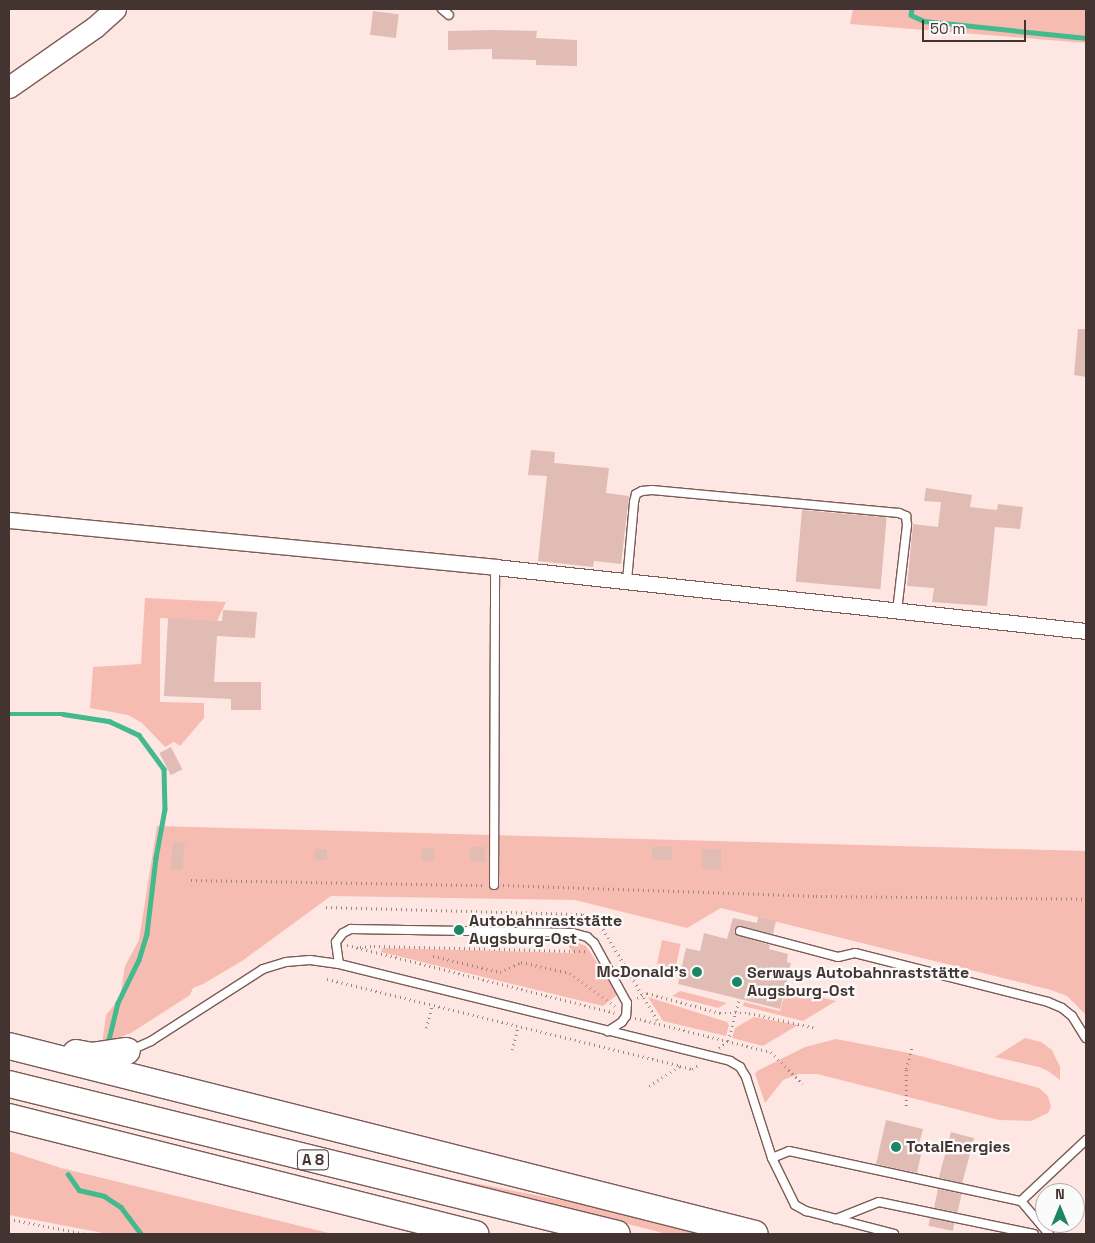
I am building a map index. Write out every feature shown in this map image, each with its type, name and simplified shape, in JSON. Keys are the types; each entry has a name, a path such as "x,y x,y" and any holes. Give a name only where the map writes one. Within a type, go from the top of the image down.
{"highway":[{"path":"18,1048 53,1048 91,1056 127,1051"},
{"path":"18,1048 755,1234"},
{"name":"A 8","path":"9,1084 617,1234"},
{"name":"A 8","path":"9,1117 476,1234"}],"street":[{"path":"9,87 95,27 116,9"},
{"path":"9,520 495,567 1086,631"}],"lane":[{"path":"442,9 448,16"},
{"path":"627,581 634,502 636,494 642,491 899,513 906,516 907,525 897,611"},
{"path":"494,885 495,567"},
{"path":"339,964 336,942 343,933 356,929 560,932 586,938 594,943 627,1003 626,1016 622,1022 608,1031"},
{"path":"740,931 838,957 855,953 1048,1002 1062,1008 1072,1016 1086,1038"},
{"path":"127,1051 151,1041 263,969 286,962 310,960 339,964 730,1061 740,1067 764,1127 772,1158 795,1205 806,1212 894,1234"},
{"path":"1021,1201 1086,1140"},
{"path":"772,1158 789,1151 1021,1201 1050,1234"},
{"path":"836,1219 879,1202 1034,1234"}],"path":[{"path":"190,880 494,885 816,896 1086,899"},
{"path":"336,942 770,1052 796,1075 803,1084"},
{"path":"357,948 374,946 618,952"},
{"path":"433,956 500,972 521,962 570,973 618,1008 611,1012"},
{"path":"327,979 680,1066"},
{"path":"627,1003 647,993 720,1013 749,1013 816,1028"},
{"path":"735,1013 739,999"},
{"path":"426,1028 432,1005"},
{"path":"512,1050 518,1026"},
{"path":"906,1106 906,1069 912,1046"},
{"path":"9,1219 86,1234"}],"shaded area":[{"path":"853,9 1086,9 1086,43 850,24"},
{"path":"145,598 226,602 217,621 160,618 160,702 204,703 204,718 180,746 174,742 165,747 142,723 128,715 90,708 93,667 141,664"},
{"path":"157,826 1086,851 1086,1015 1067,996 1051,990 721,908 687,928 575,900 331,896 242,961 193,988 190,995 131,1033 102,1044 106,1015 120,998 125,966 139,940"},
{"path":"562,936 586,946 618,994 603,1006 381,952 382,948 573,953"},
{"path":"662,940 681,944 675,968 657,964"},
{"path":"786,989 836,1001 803,1021 743,1006 744,1002 780,1011"},
{"path":"680,991 727,1003 718,1008 672,996"},
{"path":"648,997 727,1022 729,1025 726,1036 663,1021"},
{"path":"754,1017 798,1025 763,1046 732,1038 735,1028"},
{"path":"1025,1038 1041,1042 1052,1050 1060,1067 1060,1080 1039,1067 995,1057"},
{"path":"836,1039 909,1053 1039,1088 1048,1096 1051,1107 1048,1113 1031,1121 999,1120 817,1074 799,1074 783,1080 765,1103 755,1074 757,1071 805,1047"},
{"path":"9,1151 61,1168 333,1234 108,1234 9,1215"},
{"path":"438,1176 612,1210 713,1234 667,1234"}],"building":[{"path":"373,11 399,14 396,38 370,35"},
{"path":"448,31 537,31 536,38 577,40 577,66 536,65 536,60 492,59 492,49 448,50"},
{"path":"1078,329 1086,329 1086,377 1074,375"},
{"path":"531,450 555,452 554,463 609,468 606,493 629,496 621,564 594,561 593,567 538,561 547,476 528,475"},
{"path":"926,488 972,495 970,507 997,510 998,504 1023,507 1020,529 995,527 987,606 932,602 934,588 907,586 913,524 938,527 941,502 924,501"},
{"path":"802,510 887,517 880,589 796,582"},
{"path":"223,610 257,612 255,638 217,636 214,682 261,682 261,710 231,710 231,699 164,696 168,618 222,621"},
{"path":"171,747 182,769 171,775 159,753"},
{"path":"173,842 185,843 183,870 171,869"},
{"path":"470,847 485,847 485,862 470,862"},
{"path":"652,847 672,847 672,860 652,860"},
{"path":"422,848 434,848 434,861 422,861"},
{"path":"315,849 327,849 327,860 315,860"},
{"path":"702,849 721,849 721,869 702,869"},
{"path":"758,917 776,921 773,934 741,926 736,927 734,932 739,936 770,945 769,949 788,954 787,962 791,963 780,1009 678,984 686,948 700,951 704,933 727,939 733,918 757,923"},
{"path":"886,1120 923,1129 919,1144 923,1145 917,1173 876,1164"},
{"path":"951,1132 974,1138 962,1184 939,1177"},
{"path":"938,1189 961,1194 958,1213 934,1208"},
{"path":"930,1218 954,1223 953,1231 928,1226"}],"waterway":[{"path":"912,9 911,15 924,21 1086,38"},
{"path":"9,714 63,714 109,721 139,735 164,769 165,809 156,858 147,934 139,960 118,1003 108,1044"},
{"path":"68,1174 79,1190 104,1196 121,1207 141,1234"}],"place":[{"name":"Autobahnraststätte Augsburg-Ost","path":"459,930"},
{"name":"McDonald's","path":"697,972"},
{"name":"Serways Autobahnraststätte Augsburg-Ost","path":"737,982"},
{"name":"TotalEnergies","path":"896,1147"}]}
